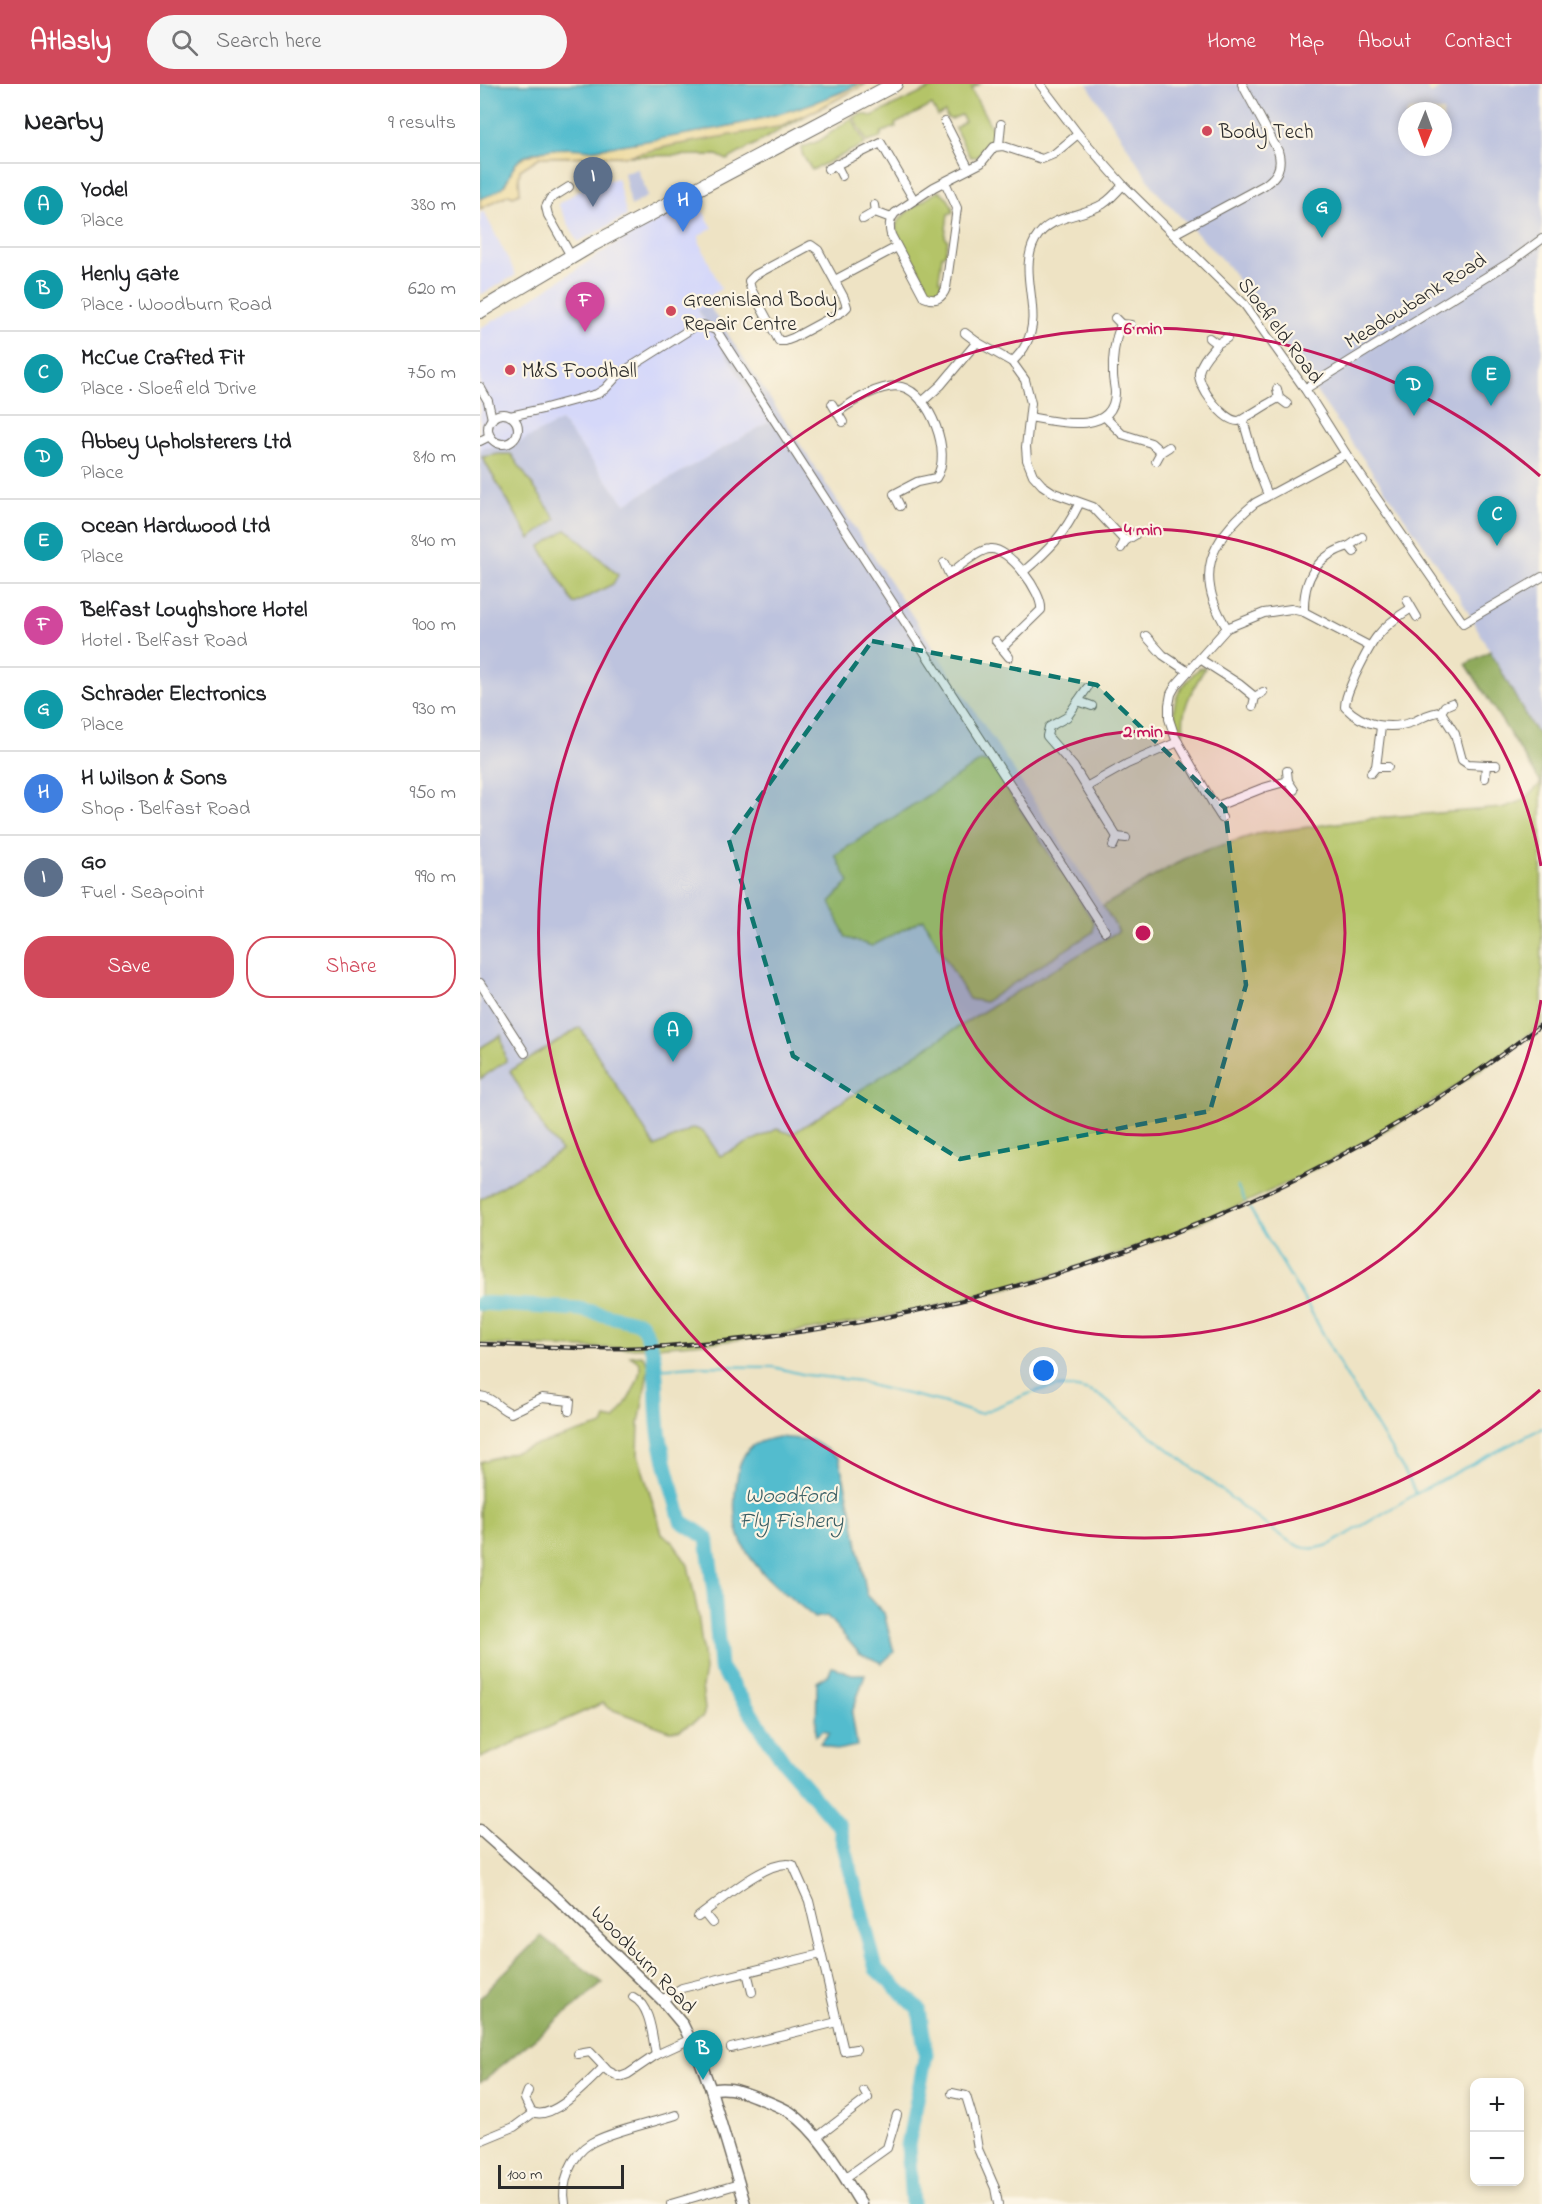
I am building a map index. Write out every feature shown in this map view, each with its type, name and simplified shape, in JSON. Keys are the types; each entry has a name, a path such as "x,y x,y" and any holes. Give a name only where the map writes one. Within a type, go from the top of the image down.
{"highway":[{"path":"480,311 571,256 895,84"}],"street":[{"name":"Sloefield Road","path":"1040,84 1078,134 1123,185 1245,305 1305,389 1346,454 1463,623 1542,577"},
{"path":"1174,234 1268,183 1279,171 1278,151 1242,84"},
{"path":"945,122 969,169"},
{"path":"999,145 1001,124"},
{"path":"945,182 957,208 944,295 938,300 930,300 924,297 891,235 889,226 891,218 914,200 945,182 981,162 994,147 999,145 1042,159 1053,154 1078,134"},
{"path":"842,176 832,166 881,143 914,200"},
{"path":"1012,362 1027,343 1031,330 1029,263 1031,249 1036,238 1051,223 1102,205 1123,185"},
{"path":"569,188 552,197 546,207 548,215 571,256"},
{"path":"863,219 875,209 891,218"},
{"name":"Meadowbank Road","path":"1305,389 1512,261 1542,239"},
{"path":"811,245 818,250 835,280 847,303 846,309 785,341 777,338 749,283 755,275 811,245"},
{"path":"835,280 897,247"},
{"path":"1030,417 1080,423 1090,423 1105,417 1110,411 1114,398 1112,372 1118,321 1131,325"},
{"path":"542,409 522,422 516,437 507,443 497,443 489,436 488,427 501,416 542,409 597,394 618,375 696,325 716,330 1105,931"},
{"path":"965,333 1012,362 1025,380 1029,391 1030,417 1026,447 1033,475 1054,494 1093,507 1101,513 1123,544 1135,535"},
{"path":"1209,338 1217,344"},
{"path":"1227,338 1217,344 1201,366 1200,381 1223,414 1234,420 1243,420 1278,394 1287,404"},
{"path":"922,402 941,385 977,342"},
{"path":"838,412 858,398 898,386 911,391 922,402 939,433 942,448 939,473 936,478 917,482 890,493 900,506"},
{"path":"481,390 501,416 516,423 518,432"},
{"path":"832,404 843,422"},
{"path":"1105,417 1122,434 1145,441 1161,452"},
{"path":"1243,420 1256,465 1268,495"},
{"path":"480,441 489,436"},
{"path":"1156,461 1161,452 1169,447"},
{"path":"1227,628 1211,596 1209,564 1214,552 1235,522 1268,495 1346,454"},
{"path":"1023,572 1039,559 1068,528 1079,504"},
{"path":"1304,612 1305,589 1314,570 1339,549 1351,549 1362,537"},
{"path":"944,562 949,574 982,551 989,549 1004,553 1023,572 1038,594 1042,603 1041,610 1000,644 1009,657"},
{"path":"1417,617 1408,605 1369,646 1347,695 1345,707 1353,714 1381,727 1402,725 1432,713 1442,712"},
{"path":"1222,818 1170,725 1171,694 1187,671 1227,628 1264,613 1291,609 1304,612 1369,646"},
{"path":"1146,636 1163,655 1187,671"},
{"path":"1200,659 1257,698"},
{"path":"1087,687 1067,717 1049,727 1047,736 1074,767 1121,837 1113,846"},
{"path":"1078,701 1092,706"},
{"path":"1442,712 1445,706 1452,703"},
{"path":"1442,712 1455,734 1462,760 1468,764 1491,765 1485,778"},
{"path":"1381,727 1373,770 1388,767"},
{"path":"1086,787 1127,764 1178,742"},
{"path":"1287,771 1288,781 1294,790"},
{"path":"1215,807 1288,781"},
{"path":"480,983 525,1053"},
{"path":"480,1396 489,1398 503,1410 511,1413 542,1398 570,1402"},
{"name":"Woodburn Road","path":"480,1830 558,1899 662,2000 683,2025 691,2039 711,2090 745,2204"},
{"path":"712,1923 701,1915 765,1870 778,1865 791,1864 797,1870 809,1900 844,2051 856,2049"},
{"path":"662,2000 682,1988 821,1954"},
{"path":"747,1972 752,1992"},
{"path":"633,1996 641,2004 647,2016 656,2055"},
{"path":"731,2048 837,2022"},
{"path":"578,2054 590,2052 604,2067 620,2077 656,2055 691,2039"},
{"path":"480,2139 507,2131 533,2113 544,2114 554,2110 604,2067"},
{"path":"711,2090 728,2088 767,2101 788,2111 816,2138 861,2204"},
{"path":"528,2091 525,2099 533,2113"},
{"path":"816,2138 868,2098 864,2091"},
{"path":"952,2093 966,2096 974,2119 978,2149 995,2188 998,2204"},
{"path":"565,2204 564,2189 567,2175 574,2160 587,2146 676,2115"},
{"path":"845,2178 887,2149 897,2115"},
{"path":"671,2204 689,2201 739,2184"}],"highlighted area":[{"path":"872,641 1097,685 1225,808 1246,985 1210,1111 960,1159 793,1056 729,840"}],"shaded area":[{"path":"1087,84 1424,84 1430,94 1448,84 1542,84 1542,738 1531,725 1458,594 1228,266 1155,190"},
{"path":"637,168 648,196 631,206 624,173"},
{"path":"617,178 627,216 578,242 558,204 585,187"},
{"path":"696,200 713,228 699,236 721,289 706,298 708,304 698,311 769,422 625,504 561,421 518,444 485,448 480,451 480,328 521,306 613,245"},
{"path":"484,212 516,275 480,295 480,213"},
{"path":"708,304 1119,931 974,1017 792,1134 777,1129 610,1208 561,1151 480,1199 480,451 485,448 518,443 561,421 625,504 769,422 698,310"}],"green space":[{"path":"940,84 980,84 971,89 996,139 987,144 977,157 970,157 955,128 965,121 961,115 952,119 947,118 945,112 938,116 932,105 895,124 896,127 882,132 880,138 867,142 854,117 862,114 872,116"},
{"path":"805,116 727,160 717,155 627,156 674,145 783,126"},
{"path":"852,118 865,144 812,170 801,148 819,141"},
{"path":"938,191 944,194 953,212 948,214 945,237 948,240 945,254 942,256 939,279 942,283 939,294 933,296 926,292 926,285 915,262 910,260 912,258 900,240 896,228 900,218"},
{"path":"511,454 556,519 530,539 482,457"},
{"path":"565,530 569,531 618,575 613,584 574,604 540,547"},
{"path":"1490,651 1531,725 1542,738 1542,785 1466,664"},
{"path":"1202,667 1205,668 1186,706 1184,731 1179,733 1174,711 1176,699 1183,686"},
{"path":"981,761 990,763 1094,922 1093,932 985,1002 969,999 923,919 872,946 846,938 830,902 849,882 835,855"},
{"path":"1541,783 1542,1024 1446,1093 1344,1153 1239,1206 1129,1249 1016,1285 902,1313 785,1334 668,1346 598,1348 480,1344 480,1199 561,1151 545,1131 510,1071 580,1027 655,1147 693,1128 703,1131 720,1156 777,1129 792,1134 974,1017 1119,931 1103,906 1191,855 1257,834 1374,818 1502,808 1524,800"},
{"path":"501,1035 506,1061 480,1079 480,1048"},
{"path":"642,1355 649,1365 639,1424 638,1455 662,1533 674,1544 688,1565 698,1613 705,1670 702,1687 705,1709 703,1717 680,1730 670,1731 608,1708 603,1703 480,1758 480,1462 603,1425 606,1418 614,1420 631,1394 640,1372 639,1363 630,1356"},
{"path":"541,1936 603,1983 480,2083 480,1997"}],"sand":[{"path":"859,84 866,84 783,126 674,145 627,156 540,157 520,170 520,193 513,196 509,194 480,209 480,199 505,185 519,159 542,151 569,146 596,149 735,125 838,94"}],"water":[{"path":"480,84 859,84 827,98 761,119 590,150 563,148 533,153 518,161 502,187 493,194 480,199"},
{"name":"Woodford Fly Fishery","path":"778,1437 812,1440 839,1458 867,1596 884,1613 894,1652 882,1663 859,1653 827,1616 814,1618 780,1589 753,1561 739,1537 735,1495 741,1460 749,1448 761,1441"},
{"path":"832,1667 852,1674 865,1674 852,1713 857,1746 836,1750 820,1743 830,1733 824,1730 816,1736 817,1682 829,1674"}],"waterway":[{"path":"1237,1186 1245,1201"},
{"path":"1250,1209 1416,1494"},
{"path":"480,1303 579,1309 640,1323 647,1335 652,1348 656,1375 661,1442 681,1521 707,1538 720,1667 784,1762 839,1826 876,1969 919,2009 926,2054 908,2145 912,2204"},
{"path":"655,1369 694,1366 773,1367 806,1375 861,1381 975,1413 981,1413 1038,1390 1067,1387 1082,1389 1099,1395 1275,1532 1296,1545 1308,1548 1331,1544 1426,1488 1542,1428"}],"railway":[{"path":"480,1344 621,1348 668,1346 785,1334 902,1314 1016,1286 1129,1250 1239,1206 1344,1153 1446,1093 1542,1024"}],"place":[{"name":"Body Tech","path":"1207,131"},
{"name":"Go","path":"593,207"},
{"name":"H Wilson & Sons","path":"683,232"},
{"name":"Schrader Electronics","path":"1322,238"},
{"name":"Greenisland Body Repair Centre","path":"671,311"},
{"name":"Belfast Loughshore Hotel","path":"585,332"},
{"name":"M&S Foodhall","path":"510,370"},
{"name":"Ocean Hardwood Ltd","path":"1491,406"},
{"name":"Abbey Upholsterers Ltd","path":"1414,416"},
{"name":"McCue Crafted Fit","path":"1497,546"},
{"name":"Yodel","path":"673,1062"},
{"name":"Henly Gate","path":"703,2080"}]}
